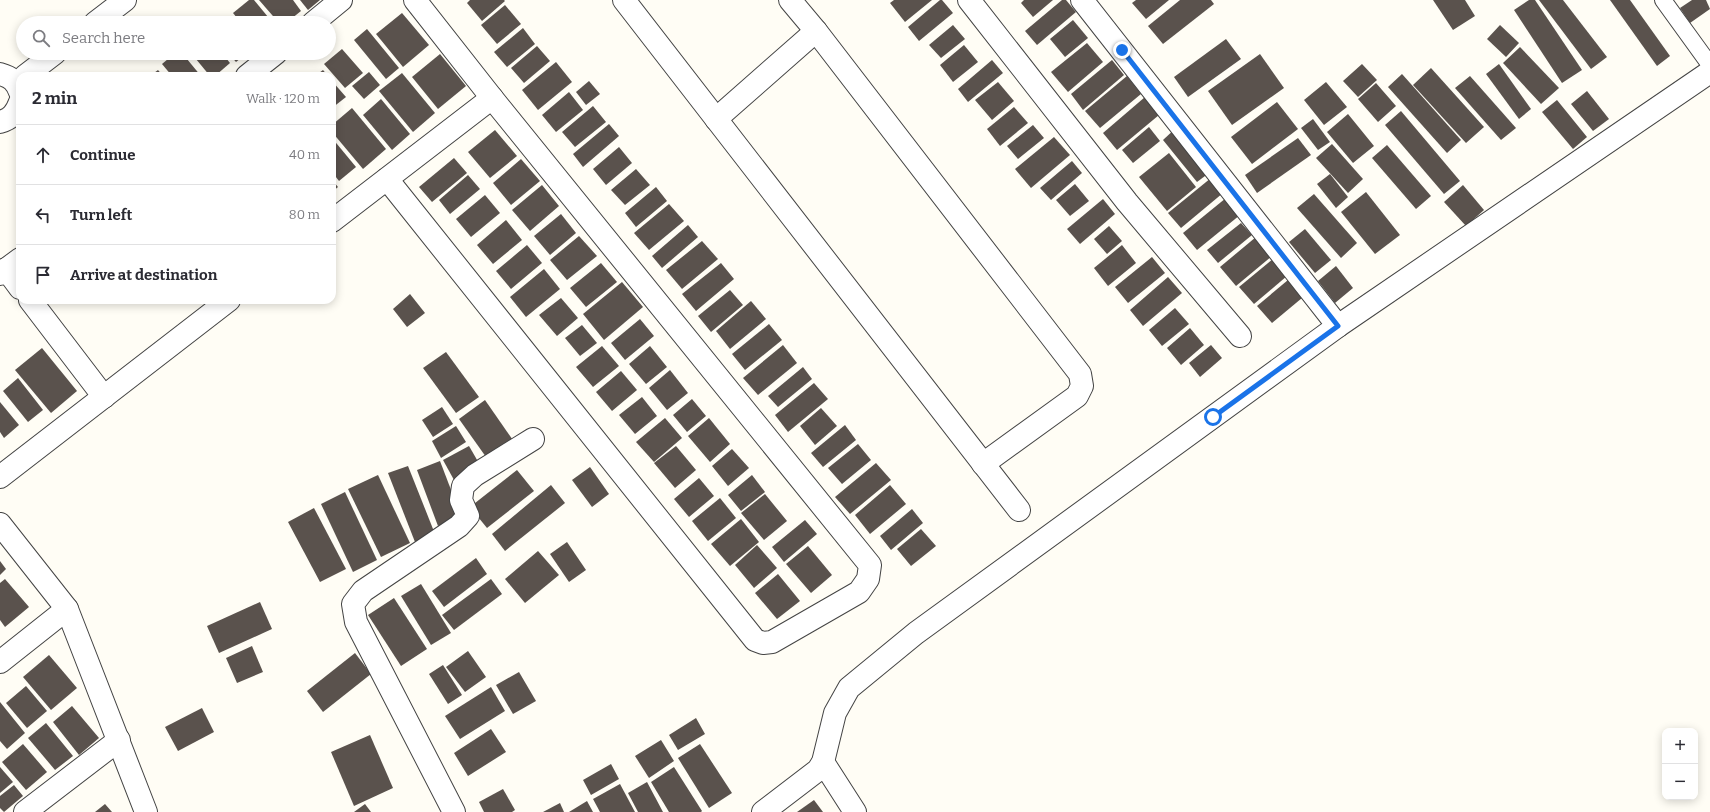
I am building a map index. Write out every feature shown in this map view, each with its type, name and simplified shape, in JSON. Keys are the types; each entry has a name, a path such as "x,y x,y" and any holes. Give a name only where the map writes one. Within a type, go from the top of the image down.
{"street":[{"path":"104,16 125,0"},
{"path":"321,16 341,0"},
{"path":"387,179 755,640 763,643 772,642 859,592 868,579 870,565 492,98 415,0"},
{"path":"624,0 1018,510"},
{"path":"790,0 816,31 1080,374 1082,386 1077,396 983,464"},
{"path":"969,0 1127,202 1240,336"},
{"path":"1082,0 1338,326"},
{"path":"716,119 816,31"},
{"path":"38,72 49,60"},
{"path":"253,72 267,60"},
{"path":"763,812 810,776 823,762 835,713 849,688 916,633 1338,326 1710,72"},
{"path":"336,218 492,98"},
{"path":"9,267 16,280"},
{"path":"33,304 104,397"},
{"path":"0,477 224,304"},
{"path":"454,812 356,622 353,604 363,591 459,526 468,516 461,500 463,486 475,475 533,439"},
{"path":"0,524 67,609 146,812"},
{"path":"0,662 67,609"},
{"path":"25,812 119,740"},
{"path":"823,762 854,812"}],"lane":[{"path":"1663,0 1710,65"}],"building":[{"path":"249,0 254,0 267,16 235,16 233,13"},
{"path":"259,0 293,0 301,11 295,16 273,16"},
{"path":"300,0 320,0 308,10"},
{"path":"470,0 505,1 482,21 467,3"},
{"path":"894,0 932,0 905,22 890,3"},
{"path":"940,0 942,0 953,13 919,41 908,27"},
{"path":"1024,0 1053,0 1033,17 1021,3"},
{"path":"1062,0 1066,0 1076,12 1037,45 1025,31"},
{"path":"1136,0 1169,0 1146,19 1132,3"},
{"path":"1180,0 1211,0 1214,4 1163,44 1148,26"},
{"path":"1433,0 1465,0 1475,16 1453,30"},
{"path":"1529,0 1535,0 1582,70 1562,83 1514,10"},
{"path":"1539,0 1563,0 1607,57 1591,69"},
{"path":"1610,0 1630,0 1670,56 1657,66"},
{"path":"1692,0 1706,0 1710,9 1690,23 1680,8"},
{"path":"505,5 521,24 497,44 481,25"},
{"path":"402,13 429,45 403,67 376,34"},
{"path":"1073,20 1088,38 1065,57 1050,39"},
{"path":"953,25 965,39 941,58 929,45"},
{"path":"1500,25 1519,43 1506,57 1487,39"},
{"path":"523,28 535,44 507,67 494,52"},
{"path":"367,29 399,68 386,79 354,40"},
{"path":"1226,39 1241,59 1188,97 1174,77"},
{"path":"1087,43 1103,62 1068,92 1051,72"},
{"path":"964,45 978,62 953,82 940,65"},
{"path":"537,46 550,61 524,83 511,68"},
{"path":"1520,47 1559,88 1541,104 1503,63"},
{"path":"342,49 363,73 345,88 336,78 336,72 331,72 324,64 329,60 336,60 336,54"},
{"path":"440,54 466,86 438,109 412,77"},
{"path":"1260,54 1284,88 1232,125 1208,91"},
{"path":"167,60 188,60 198,72 169,72 162,64"},
{"path":"197,60 228,60 230,63 220,72 207,72"},
{"path":"992,60 1003,73 968,102 958,89"},
{"path":"1112,60 1124,75 1083,110 1071,94"},
{"path":"556,62 572,82 538,110 522,90"},
{"path":"1362,64 1377,80 1358,97 1343,81"},
{"path":"1499,64 1531,109 1519,119 1486,74"},
{"path":"1431,68 1484,127 1466,143 1413,85"},
{"path":"369,72 380,85 364,99 352,86"},
{"path":"402,73 435,113 413,132 379,91"},
{"path":"1402,74 1461,140 1447,153 1388,87"},
{"path":"1127,76 1141,94 1100,128 1085,111"},
{"path":"1470,76 1516,128 1501,140 1455,88"},
{"path":"589,81 600,94 586,105 576,92"},
{"path":"998,82 1014,101 992,120 975,100"},
{"path":"1326,82 1347,107 1324,125 1304,100"},
{"path":"1376,83 1396,106 1378,122 1358,99"},
{"path":"336,86 346,97 336,105"},
{"path":"1587,91 1609,119 1593,131 1571,104"},
{"path":"569,92 583,110 556,132 542,115"},
{"path":"1145,97 1159,115 1117,150 1103,133"},
{"path":"381,99 410,134 392,150 363,115"},
{"path":"1557,100 1587,137 1573,149 1542,112"},
{"path":"1277,102 1298,129 1252,164 1231,137"},
{"path":"593,106 606,122 575,147 562,132"},
{"path":"1014,107 1028,123 1000,146 987,129"},
{"path":"352,108 386,149 363,169 336,137 336,122"},
{"path":"1401,111 1460,181 1444,194 1385,125"},
{"path":"1348,114 1374,146 1353,163 1327,132"},
{"path":"1313,119 1330,142 1318,150 1301,128"},
{"path":"609,124 619,136 583,167 573,154"},
{"path":"1033,125 1044,138 1018,159 1007,146"},
{"path":"1149,127 1160,141 1133,163 1122,150"},
{"path":"1177,127 1213,170 1197,182 1163,140"},
{"path":"495,130 517,156 490,178 468,152"},
{"path":"1054,137 1070,155 1031,188 1015,169"},
{"path":"1298,138 1311,155 1257,193 1245,175"},
{"path":"336,143 356,167 339,181 336,177"},
{"path":"1332,144 1363,179 1348,193 1316,158"},
{"path":"1387,145 1431,196 1416,209 1372,158"},
{"path":"619,147 632,163 606,185 593,169"},
{"path":"1169,153 1196,187 1167,211 1139,177"},
{"path":"454,158 467,173 432,202 419,187"},
{"path":"521,159 540,181 511,205 493,183"},
{"path":"1072,161 1082,173 1051,200 1040,188"},
{"path":"636,169 650,185 625,205 611,190"},
{"path":"1330,174 1348,197 1336,208 1317,184"},
{"path":"468,175 480,189 450,214 439,200"},
{"path":"1211,178 1223,193 1181,228 1168,213"},
{"path":"1075,184 1089,201 1070,216 1056,200"},
{"path":"542,185 559,206 530,231 512,210"},
{"path":"1463,185 1484,210 1466,226 1444,202"},
{"path":"656,187 667,201 636,227 625,213"},
{"path":"1366,192 1400,235 1375,254 1341,212"},
{"path":"1314,194 1357,243 1341,258 1297,208"},
{"path":"485,195 500,213 471,237 456,219"},
{"path":"1226,198 1240,215 1197,250 1183,233"},
{"path":"1103,199 1115,214 1080,244 1067,229"},
{"path":"669,204 684,221 649,250 634,233"},
{"path":"561,214 576,233 550,255 534,236"},
{"path":"506,220 522,240 493,264 477,245"},
{"path":"1241,223 1252,235 1218,263 1207,250"},
{"path":"688,225 698,237 662,268 652,256"},
{"path":"1109,226 1122,241 1107,254 1094,239"},
{"path":"1305,229 1331,260 1315,273 1289,242"},
{"path":"579,236 597,256 567,280 550,260"},
{"path":"1256,237 1272,256 1236,286 1220,267"},
{"path":"702,241 718,259 682,289 666,270"},
{"path":"527,245 542,263 511,289 496,271"},
{"path":"1122,245 1136,263 1108,286 1094,268"},
{"path":"1152,257 1165,273 1128,303 1115,287"},
{"path":"1273,259 1287,276 1254,304 1239,287"},
{"path":"601,263 617,282 586,307 570,288"},
{"path":"721,263 734,279 696,311 682,294"},
{"path":"1336,266 1353,288 1335,303 1318,281"},
{"path":"544,269 560,289 526,317 510,297"},
{"path":"1168,277 1182,293 1143,326 1130,310"},
{"path":"1288,280 1302,298 1272,323 1257,306"},
{"path":"622,282 643,307 604,340 583,314"},
{"path":"730,290 743,305 711,332 698,316"},
{"path":"410,294 425,313 407,327 393,309"},
{"path":"561,298 578,318 557,336 539,315"},
{"path":"751,301 766,319 730,349 716,331"},
{"path":"1175,308 1189,324 1162,346 1149,330"},
{"path":"640,319 654,336 625,360 611,343"},
{"path":"769,324 782,340 745,370 732,354"},
{"path":"582,325 597,343 580,356 565,338"},
{"path":"1190,328 1204,345 1181,365 1167,348"},
{"path":"783,345 797,363 758,395 743,378"},
{"path":"1211,345 1222,358 1200,377 1189,363"},
{"path":"602,346 619,366 593,387 576,367"},
{"path":"650,346 667,367 646,384 629,364"},
{"path":"42,348 77,391 51,413 15,370"},
{"path":"446,352 479,397 456,413 423,368"},
{"path":"803,367 812,379 778,407 768,396"},
{"path":"670,370 688,393 667,410 649,388"},
{"path":"621,371 637,390 612,411 596,392"},
{"path":"18,378 43,410 28,422 3,391"},
{"path":"814,383 828,399 788,432 775,415"},
{"path":"642,397 657,416 635,434 619,415"},
{"path":"692,399 706,416 687,432 673,415"},
{"path":"485,400 517,446 491,464 459,419"},
{"path":"0,402 19,425 4,438 0,432"},
{"path":"442,407 453,424 433,437 422,420"},
{"path":"821,408 837,426 815,445 800,426"},
{"path":"665,418 682,438 654,462 636,442"},
{"path":"709,418 730,444 710,462 688,436"},
{"path":"845,425 856,440 823,467 811,453"},
{"path":"456,426 466,442 441,458 432,441"},
{"path":"858,444 871,460 842,484 828,468"},
{"path":"469,446 480,465 454,480 443,460"},
{"path":"676,446 696,470 675,488 654,463"},
{"path":"732,449 749,468 728,486 712,466"},
{"path":"440,461 461,516 438,526 417,470"},
{"path":"876,463 891,480 850,514 835,497"},
{"path":"408,466 435,534 415,542 388,473"},
{"path":"590,467 609,494 592,507 572,480"},
{"path":"517,470 534,491 487,528 470,507"},
{"path":"378,475 410,543 381,557 348,489"},
{"path":"752,475 765,492 741,511 728,495"},
{"path":"699,478 714,496 689,517 674,499"},
{"path":"551,485 565,503 505,551 492,534"},
{"path":"890,485 906,504 870,534 855,515"},
{"path":"345,492 377,560 353,572 321,504"},
{"path":"765,494 787,521 764,540 741,513"},
{"path":"720,498 736,518 708,541 692,521"},
{"path":"314,508 346,569 320,582 288,522"},
{"path":"912,509 923,523 891,550 880,536"},
{"path":"741,519 759,542 730,566 711,544"},
{"path":"805,520 817,534 784,562 772,547"},
{"path":"921,529 936,546 911,566 897,549"},
{"path":"567,542 586,570 569,582 550,554"},
{"path":"757,545 777,568 754,588 735,565"},
{"path":"808,546 832,575 811,593 786,564"},
{"path":"538,551 559,575 525,603 505,579"},
{"path":"476,558 487,574 444,607 432,591"},
{"path":"0,561 6,569 0,575"},
{"path":"778,574 800,601 777,619 755,593"},
{"path":"5,579 29,607 5,627 0,620 0,583"},
{"path":"491,579 502,594 454,630 442,615"},
{"path":"421,584 451,633 431,645 401,596"},
{"path":"394,598 427,649 401,666 368,615"},
{"path":"260,602 272,629 219,653 207,626"},
{"path":"252,646 263,672 237,683 226,658"},
{"path":"468,651 486,677 465,692 446,667"},
{"path":"355,653 371,674 323,712 307,691"},
{"path":"49,655 77,688 51,710 23,677"},
{"path":"443,665 462,695 448,704 429,674"},
{"path":"519,672 536,701 513,714 496,685"},
{"path":"26,686 47,711 27,728 6,703"},
{"path":"491,687 505,711 460,739 445,716"},
{"path":"0,702 25,733 7,749 0,741"},
{"path":"72,706 99,738 79,755 53,722"},
{"path":"202,708 214,732 178,751 165,727"},
{"path":"696,718 705,734 678,750 669,735"},
{"path":"46,723 73,756 55,770 28,738"},
{"path":"491,729 506,752 468,776 454,753"},
{"path":"370,735 393,788 354,806 331,752"},
{"path":"661,740 674,761 649,778 635,756"},
{"path":"23,744 47,772 26,790 2,762"},
{"path":"700,744 732,793 709,808 678,758"},
{"path":"611,764 619,779 591,795 583,780"},
{"path":"0,767 13,782 0,793"},
{"path":"674,767 702,811 701,812 669,812 651,782"},
{"path":"647,782 663,812 638,812 628,793"},
{"path":"620,784 635,812 600,812 593,799"},
{"path":"14,785 23,796 4,812 0,808 0,796"},
{"path":"503,789 515,810 512,812 484,812 479,802"},
{"path":"814,800 823,812 797,812"},
{"path":"587,801 593,812 569,812"},
{"path":"560,803 564,812 543,812"},
{"path":"105,804 112,812 95,812"},
{"path":"365,804 371,812 354,812"}],"route":[{"path":"1122,50 1338,326 1213,417"}]}
